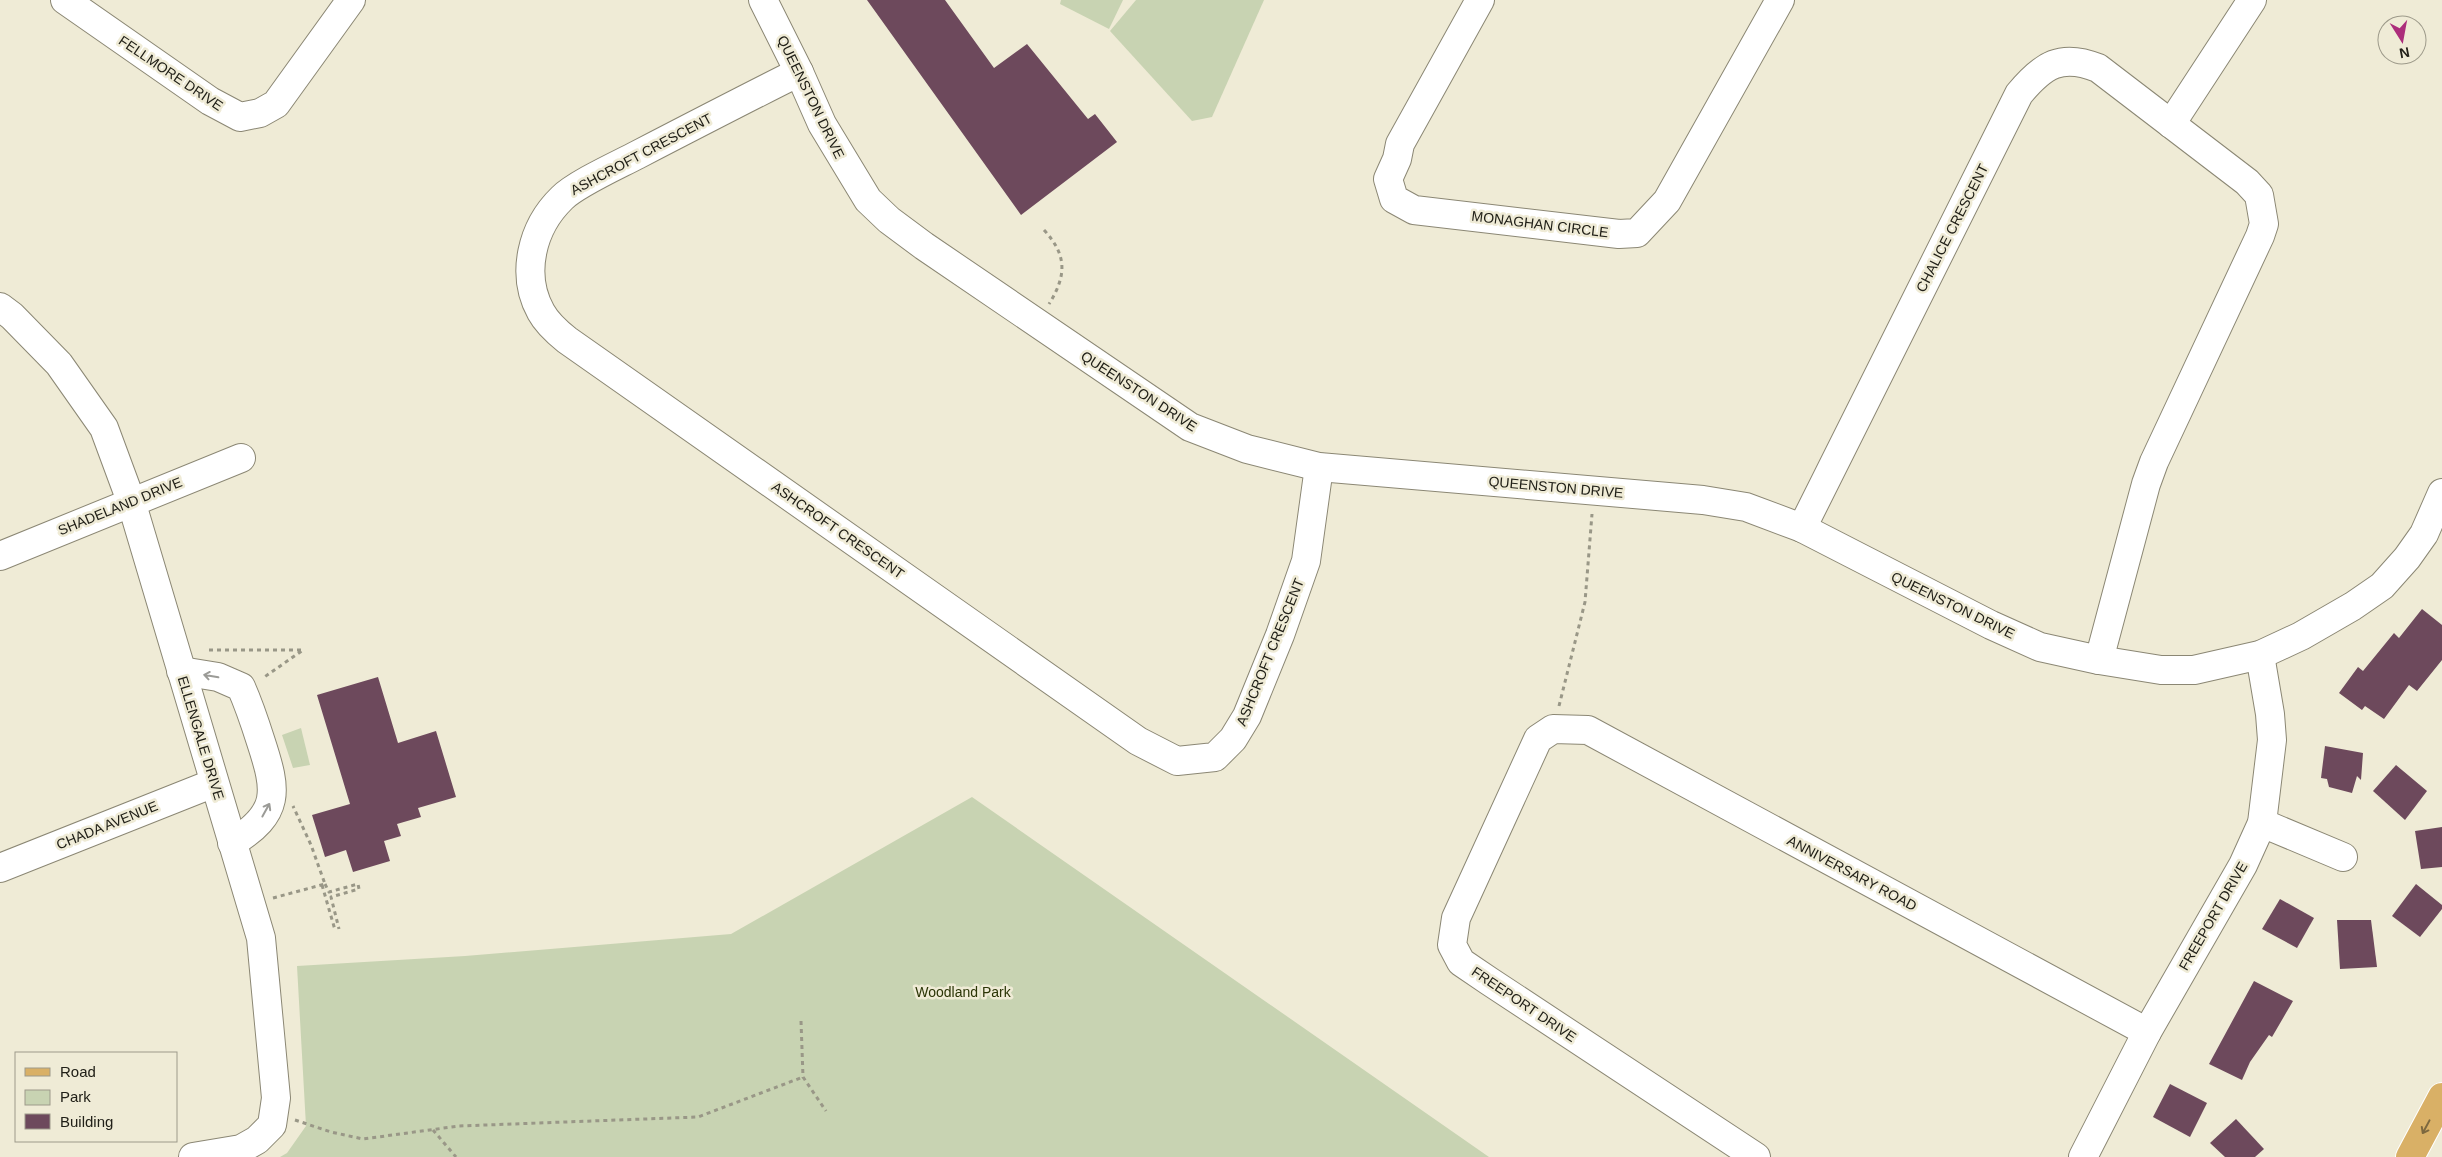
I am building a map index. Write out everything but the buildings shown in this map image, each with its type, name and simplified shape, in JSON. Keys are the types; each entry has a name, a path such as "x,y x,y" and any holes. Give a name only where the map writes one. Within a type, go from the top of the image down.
{"main road":[{"path":"2410,1157 2442,1098"}],"street":[{"name":"FELLMORE DRIVE","path":"65,0 210,101 240,117 260,113 276,104 351,0"},
{"name":"QUEENSTON DRIVE","path":"763,0 830,140 868,200 889,220 924,246 1190,427 1248,449 1320,466 1702,500 1746,507 1802,528 1991,625 2040,647 2099,660 2161,670 2194,670 2260,656 2301,636 2353,606 2382,586 2407,558 2433,539 2442,493"},
{"name":"MONAGHAN CIRCLE","path":"1480,0 1400,144 1388,179 1394,198 1414,210 1619,234 1637,233 1667,201 1780,0"},
{"path":"2172,124 2252,0"},
{"name":"CHALICE CRESCENT","path":"1802,528 2019,94 2034,76 2050,64 2082,62 2098,68 2248,182 2259,195 2264,224 2154,462 2146,484 2099,660"},
{"name":"ASHCROFT CRESCENT","path":"799,72 606,171 562,197 538,228 532,247 530,268 541,312 552,328 566,340 1138,741 1177,761 1216,757 1233,739 1247,716 1280,635 1306,561 1320,466"},
{"name":"ELLENGALE DRIVE","path":"0,307 12,316 59,364 104,428 131,501 261,938 276,1098 272,1126 249,1145 241,1149 192,1157"},
{"name":"SHADELAND DRIVE","path":"0,556 240,458"},
{"name":"FREEPORT DRIVE","path":"2089,1155 2147,1032 2243,865 2262,823 2272,740 2270,714 2260,656"},
{"path":"178,662 241,687 270,770 274,789 268,808 252,831 232,843"},
{"name":"ANNIVERSARY ROAD","path":"1553,729 1588,730 2147,1032"},
{"name":"FREEPORT DRIVE","path":"1553,729 1538,738 1456,918 1452,946 1461,962 1756,1157"},
{"name":"CHADA AVENUE","path":"0,868 214,783"},
{"path":"2262,823 2343,857"}],"path":[{"path":"1038,323 1056,292 1062,268 1056,244 1044,230"},
{"path":"1553,729 1585,602 1594,491"},
{"path":"178,662 303,650 255,684"},
{"path":"335,930 324,885 329,892 358,884 359,889 331,897 340,929"},
{"path":"801,1022 803,1077 826,1111"},
{"path":"274,1112 331,1132 363,1139 460,1126 698,1117 803,1077"},
{"path":"432,1130 456,1157"}],"green space":[{"path":"1061,0 1123,0 1109,29 1060,4"},
{"path":"1136,0 1264,0 1212,117 1192,121 1110,31"},
{"path":"301,728 310,765 293,768 282,735"},
{"name":"Woodland Park","path":"972,797 1489,1157 280,1157 287,1153 306,1126 297,966 465,956 731,934"}]}
